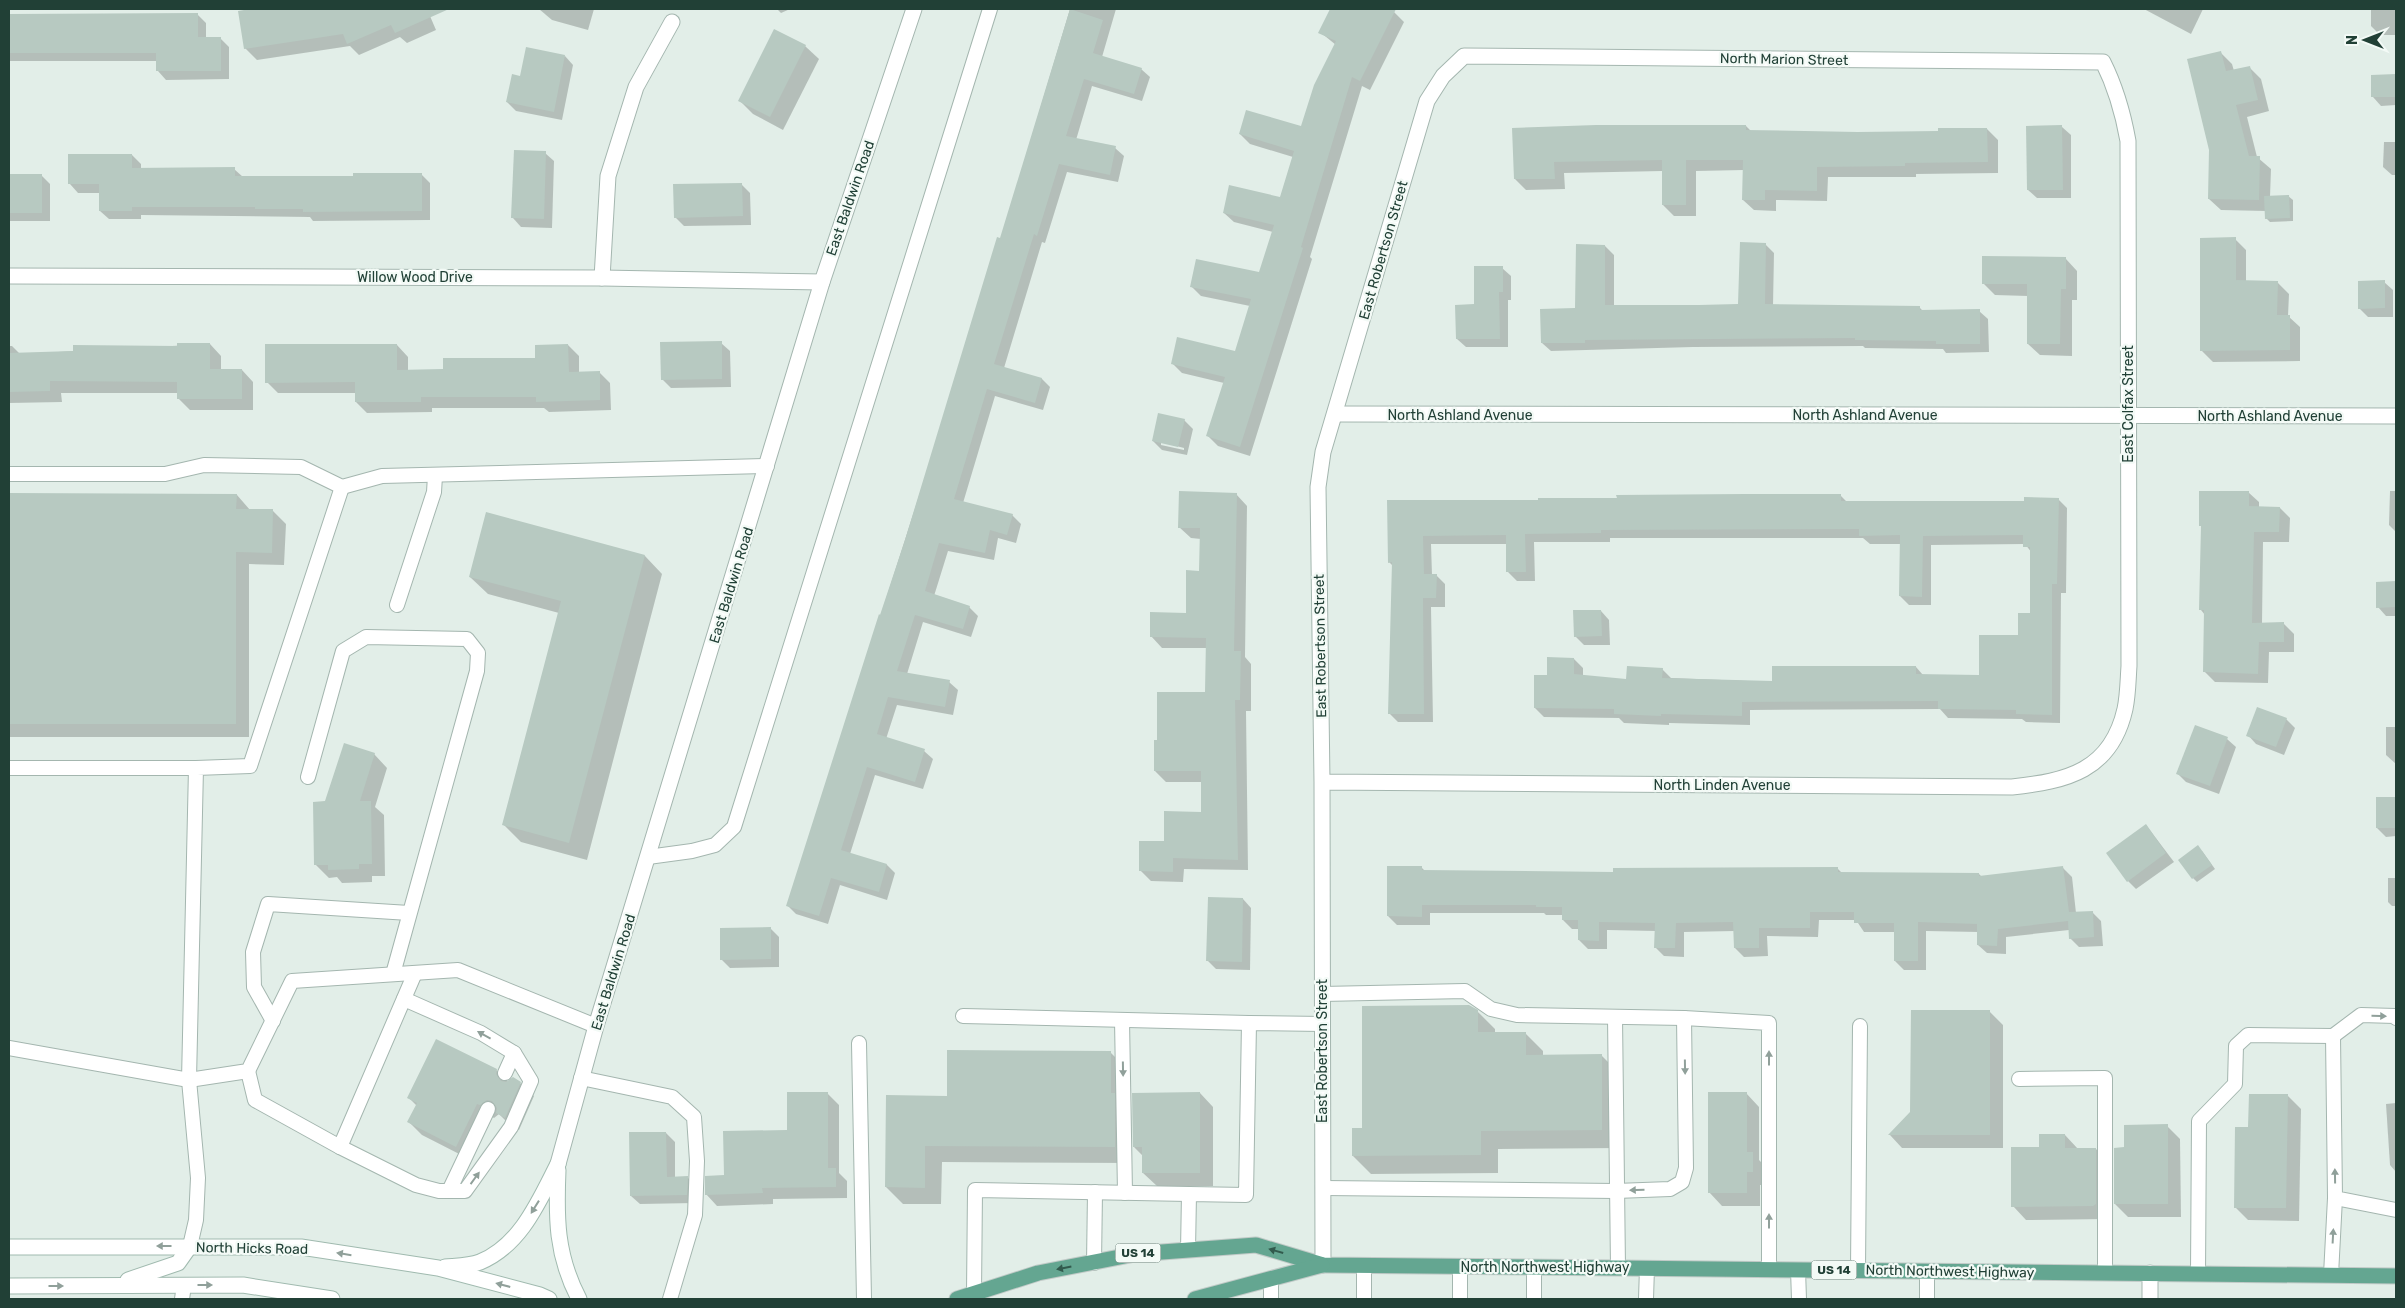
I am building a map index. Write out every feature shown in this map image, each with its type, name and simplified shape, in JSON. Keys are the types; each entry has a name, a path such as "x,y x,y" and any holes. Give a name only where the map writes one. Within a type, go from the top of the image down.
{"main road":[{"name":"US 14","path":"957,1299 1038,1273 1135,1254 1256,1245 1323,1265"},
{"name":"North Northwest Highway","path":"1323,1265 2396,1276"},
{"name":"US 14","path":"1195,1299 1323,1265"}],"street":[{"name":"East Baldwin Road","path":"558,1164 596,1026 768,466 822,282 914,9"},
{"path":"602,278 608,176 636,87 672,22"},
{"name":"North Marion Street","path":"1464,56 2103,62"},
{"name":"East Robertson Street","path":"1323,1265 1322,782 1318,487 1323,452 1427,101 1443,76 1464,56"},
{"name":"East Colfax Street","path":"2103,62 2122,106 2128,141 2129,666 2125,709 2110,747"},
{"name":"Willow Wood Drive","path":"9,276 602,278 822,282"},
{"name":"North Ashland Avenue","path":"1335,414 2396,416"},
{"name":"North Linden Avenue","path":"1322,782 2012,787 2062,780 2083,771 2110,747"},
{"path":"438,1268 479,1262 510,1244 537,1205 558,1164"},
{"path":"558,1164 557,1224 563,1258 579,1299"},
{"path":"104,1285 150,1274 178,1263 190,1246"},
{"name":"North Hicks Road","path":"9,1247 301,1247 438,1268 549,1299"},
{"path":"2150,1273 2150,1299"},
{"path":"9,1286 104,1285 183,1292 243,1285 332,1299"}],"lane":[{"path":"648,858 692,851 715,845 734,827 990,9"},
{"path":"9,474 165,474 204,465 300,467 342,487 382,476 768,466"},
{"path":"397,605 434,492 435,476"},
{"path":"9,768 196,768 250,766 342,487"},
{"path":"308,777 343,651 366,637 468,639 478,653 477,671 393,974"},
{"path":"190,1246 196,1220 198,1178 189,1080 196,768"},
{"path":"273,1021 254,987 253,952 268,904 409,913"},
{"path":"404,999 481,1033 514,1053 531,1081 511,1127 465,1191 439,1191 416,1185 340,1148 255,1100 248,1071 292,981 458,970 596,1026"},
{"path":"340,1148 415,973"},
{"path":"1322,994 1465,991 1490,1009 1518,1015 1684,1018 1768,1023 1768,1269"},
{"path":"2198,1274 2199,1121 2235,1084 2236,1046 2248,1034 2333,1036 2362,1015 2395,1016 2396,1018"},
{"path":"963,1016 1323,1024"},
{"path":"1615,1017 1618,1268"},
{"path":"1323,1188 1616,1191 1670,1189 1682,1182 1686,1168 1684,1018"},
{"path":"1122,1020 1125,1193"},
{"path":"974,1293 976,1190 1246,1195 1248,1023"},
{"path":"1858,1270 1860,1026"},
{"path":"2331,1275 2335,1198 2333,1036"},
{"path":"859,1044 864,1299"},
{"path":"9,1048 189,1080 248,1071"},
{"path":"505,1073 514,1053"},
{"path":"581,1078 672,1098 694,1117 697,1161 695,1215 670,1299"},
{"path":"2019,1079 2105,1078 2105,1272"},
{"path":"449,1191 488,1109"},
{"path":"1094,1262 1095,1192"},
{"path":"1188,1250 1189,1194"},
{"path":"2335,1198 2396,1210"},
{"path":"1364,1266 1364,1299"},
{"path":"1460,1266 1460,1299"},
{"path":"1534,1267 1534,1299"},
{"path":"1646,1299 1647,1268"},
{"path":"1798,1270 1799,1299"},
{"path":"1927,1271 1927,1299"},
{"path":"1270,1279 1271,1299"}],"building":[{"path":"250,9 449,9 395,33 391,25 347,44 343,34 244,49 238,11"},
{"path":"1070,9 1103,20 1093,53 1142,68 1134,94 1084,79 1066,136 1116,146 1110,175 1059,164 1037,236 1034,234 994,364 1042,378 1035,403 987,389 954,499 1013,514 1007,535 990,530 985,553 939,543 925,591 970,606 963,629 915,615 897,671 950,680 945,707 888,697 877,734 925,749 915,782 867,767 841,850 887,864 879,892 831,878 819,916 786,906 879,614 905,540 997,237 1000,238"},
{"path":"1330,9 1396,9 1360,81 1352,77 1301,247 1303,248 1240,447 1206,436 1225,377 1171,364 1177,337 1235,351 1251,299 1190,287 1196,259 1259,272 1274,225 1223,213 1229,185 1280,197 1294,151 1239,134 1246,110 1301,126 1314,85 1336,41 1318,33"},
{"path":"198,13 198,37 221,37 221,71 156,71 156,53 9,53 9,14"},
{"path":"774,29 806,45 770,117 738,101"},
{"path":"526,47 565,55 554,112 506,102 512,74 520,76"},
{"path":"2221,51 2226,71 2250,66 2258,100 2236,105 2249,156 2260,156 2259,200 2208,199 2209,150 2187,59"},
{"path":"2396,74 2396,97 2371,97 2371,75"},
{"path":"1596,125 1746,125 1746,130 1858,132 1938,131 1938,128 1987,128 1988,162 1905,163 1905,166 1817,167 1817,191 1765,190 1765,200 1742,200 1743,160 1686,160 1686,205 1662,205 1662,160 1554,162 1555,179 1514,179 1512,128"},
{"path":"2062,125 2063,190 2027,190 2026,126"},
{"path":"514,150 546,151 544,219 511,218"},
{"path":"68,154 132,154 132,168 235,167 235,176 353,176 353,173 422,173 422,211 303,212 303,209 255,209 255,207 132,207 132,211 99,211 99,184 68,184"},
{"path":"9,174 42,174 42,213 9,213"},
{"path":"742,183 743,216 674,218 673,184"},
{"path":"2289,195 2290,218 2265,219 2264,196"},
{"path":"2236,237 2236,280 2278,281 2277,315 2290,315 2290,350 2200,351 2200,238"},
{"path":"1740,242 1766,243 1765,304 1920,306 1920,310 1980,309 1980,344 1936,344 1936,341 1855,340 1855,338 1585,340 1585,343 1541,343 1540,309 1575,308 1576,244 1605,245 1605,305 1699,305 1738,304"},
{"path":"1982,256 2066,257 2066,289 2061,289 2060,344 2027,344 2027,284 1982,284"},
{"path":"1474,266 1503,266 1503,292 1499,292 1500,339 1456,339 1455,305 1474,304"},
{"path":"2385,280 2385,308 2358,309 2358,281"},
{"path":"722,341 722,379 661,380 660,342"},
{"path":"177,343 210,343 210,369 242,369 242,399 177,399 177,382 50,381 50,391 9,392 9,353 73,351 73,345 177,346"},
{"path":"265,344 397,344 397,370 443,369 443,358 535,358 535,345 568,344 569,372 600,371 600,400 536,402 536,397 421,397 421,402 355,402 355,382 265,383"},
{"path":"1158,413 1185,419 1178,447 1152,441"},
{"path":"1179,491 1237,493 1234,651 1241,651 1240,700 1235,700 1238,860 1173,858 1173,872 1139,871 1139,841 1164,841 1164,811 1201,812 1201,771 1154,771 1154,740 1157,740 1157,692 1205,692 1206,638 1150,637 1150,612 1186,613 1186,570 1199,571 1200,528 1178,528"},
{"path":"2199,491 2249,491 2249,506 2280,507 2279,532 2254,532 2252,623 2284,622 2284,642 2259,642 2258,674 2203,672 2204,610 2199,610 2201,526 2199,526"},
{"path":"9,493 237,494 236,509 273,509 272,553 236,552 236,724 9,724"},
{"path":"1841,494 1841,501 2024,501 2024,497 2059,498 2057,584 2052,584 2052,715 2016,714 2016,710 1938,709 1938,701 1742,702 1742,716 1661,714 1661,716 1614,714 1614,709 1534,708 1534,675 1547,675 1547,657 1574,658 1574,674 1626,679 1627,666 1663,668 1662,678 1772,681 1772,666 1916,666 1916,674 1979,675 1979,635 2018,635 2018,613 2030,613 2030,547 2023,547 2023,535 1923,536 1922,597 1899,596 1900,535 1859,536 1859,529 1601,530 1601,533 1525,534 1526,572 1506,572 1506,535 1423,536 1424,574 1437,574 1436,598 1423,598 1424,714 1388,714 1392,562 1388,563 1387,500 1538,500 1538,498 1617,498 1616,495"},
{"path":"486,512 645,555 569,843 502,825 561,601 469,577"},
{"path":"2396,581 2396,607 2376,608 2376,582"},
{"path":"1573,610 1601,610 1602,636 1574,637"},
{"path":"2257,707 2287,718 2276,747 2246,736"},
{"path":"2195,725 2228,737 2210,786 2176,774"},
{"path":"344,743 375,753 360,801 371,801 372,864 359,864 359,869 328,870 328,865 314,865 313,802 325,801"},
{"path":"2376,797 2396,797 2396,828 2376,828"},
{"path":"2146,824 2166,853 2127,882 2106,853"},
{"path":"2198,845 2212,865 2192,879 2178,860"},
{"path":"1387,866 1422,866 1422,870 1613,872 1613,868 1838,867 1838,872 1979,873 1979,876 2063,866 2069,912 2093,911 2094,937 2069,939 2068,921 1998,929 1997,946 1977,945 1977,924 1918,922 1918,961 1894,961 1894,923 1854,923 1854,912 1810,912 1810,928 1759,928 1759,948 1734,948 1733,922 1676,923 1675,948 1654,948 1655,923 1599,922 1599,941 1578,940 1578,920 1562,920 1562,907 1536,907 1536,905 1422,905 1422,917 1387,916"},
{"path":"1208,897 1243,898 1242,962 1206,961"},
{"path":"771,927 771,959 720,960 720,928"},
{"path":"1469,1005 1478,1010 1478,1032 1526,1032 1526,1055 1602,1054 1602,1130 1481,1131 1481,1155 1352,1156 1352,1128 1362,1128 1362,1006"},
{"path":"1911,1010 1990,1010 1990,1135 1888,1135 1910,1112"},
{"path":"436,1039 497,1069 496,1074 501,1081 506,1082 513,1077 521,1082 505,1118 496,1113 497,1108 492,1101 487,1100 480,1105 477,1104 456,1147 407,1122 417,1103 407,1098"},
{"path":"947,1050 1111,1051 1111,1093 1115,1093 1115,1147 925,1146 925,1188 885,1187 886,1095 947,1096"},
{"path":"787,1092 828,1092 828,1168 836,1168 836,1187 762,1188 763,1193 705,1195 705,1176 724,1175 723,1131 787,1130"},
{"path":"1200,1092 1200,1173 1142,1173 1142,1147 1133,1147 1132,1093"},
{"path":"1708,1092 1747,1092 1747,1152 1753,1152 1753,1172 1747,1172 1747,1193 1708,1193"},
{"path":"2249,1094 2288,1094 2286,1208 2234,1208 2235,1127 2248,1127"},
{"path":"2168,1124 2168,1204 2114,1204 2114,1148 2124,1147 2124,1125"},
{"path":"629,1132 666,1132 667,1177 688,1176 687,1195 630,1196"},
{"path":"2039,1134 2065,1134 2065,1148 2096,1148 2096,1204 2093,1206 2011,1207 2011,1147 2039,1147"}]}
